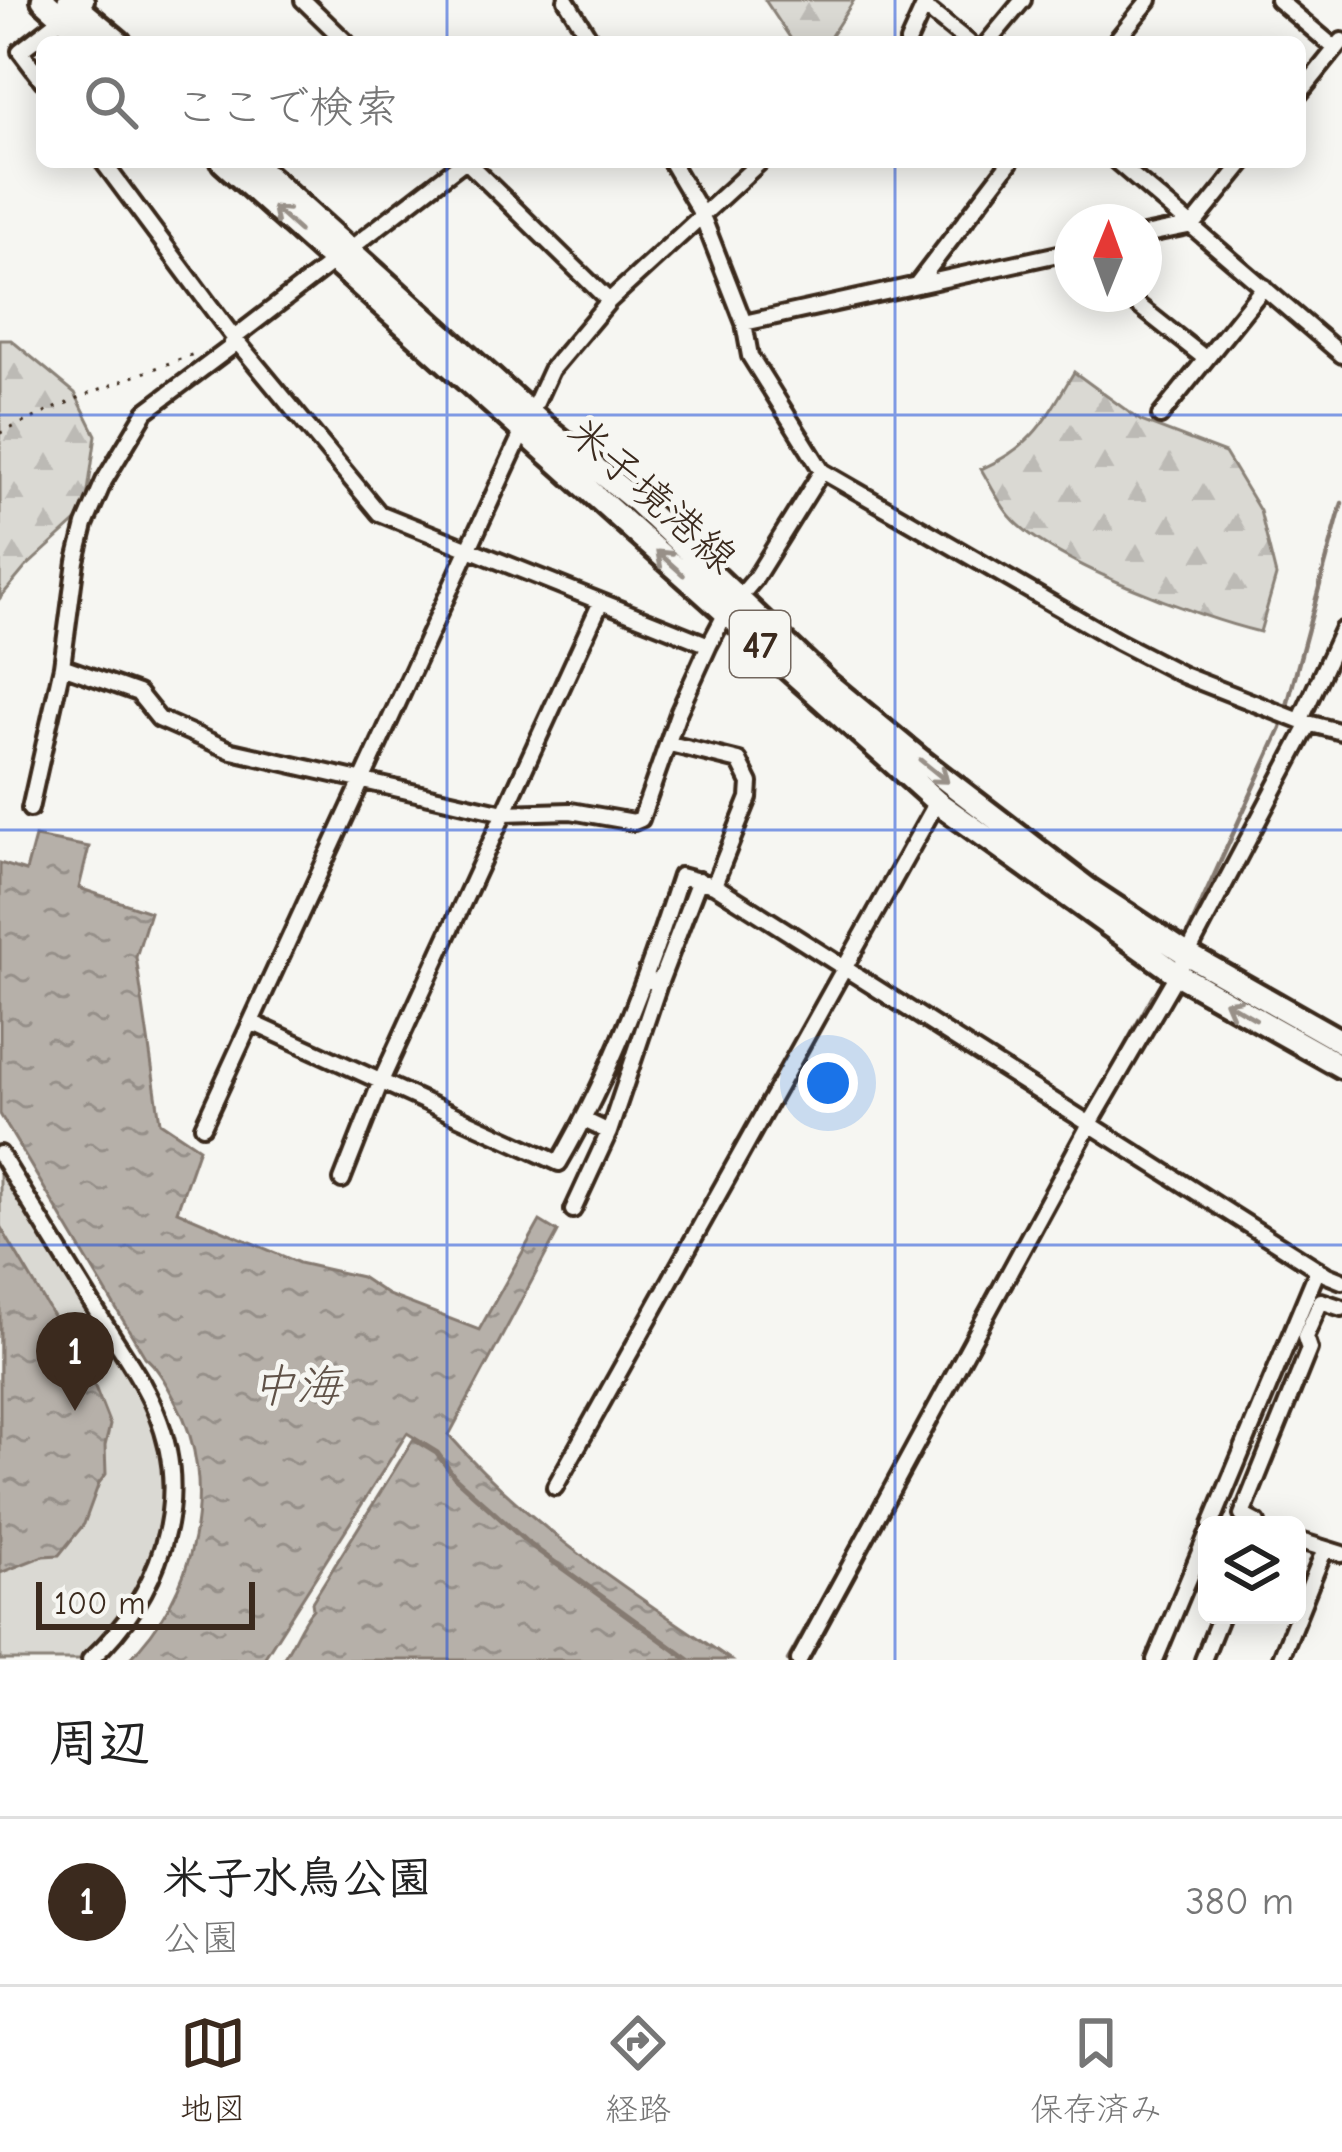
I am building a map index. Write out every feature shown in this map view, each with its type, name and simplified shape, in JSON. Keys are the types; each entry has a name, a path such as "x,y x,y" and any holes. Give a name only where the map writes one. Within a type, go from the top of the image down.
{"main road":[{"path":"43,0 74,6 111,36"},
{"path":"74,6 87,36"},
{"name":"米子境港線","path":"231,168 340,254 733,605 991,817 1181,963 1342,1042"},
{"name":"米子境港線","path":"258,168 340,254"},
{"name":"米子境港線","path":"733,605 937,802 1342,1067"}],"street":[{"path":"303,0 340,36"},
{"path":"566,0 588,36"},
{"path":"993,36 1023,0"},
{"path":"1119,36 1149,0"},
{"path":"1278,0 1339,45 1306,86"},
{"path":"38,36 74,6"},
{"path":"911,36 926,6 961,36"},
{"path":"36,38 20,51 36,72"},
{"path":"108,168 235,338 379,513 709,645"},
{"path":"30,809 62,667 76,561 104,481 129,434 146,411 230,347 235,338 457,168"},
{"path":"471,168 609,302"},
{"path":"675,168 701,213 743,323 750,356 822,471 1183,675 1342,732"},
{"path":"203,1126 551,370 609,302 753,168"},
{"path":"917,284 1005,168"},
{"path":"1124,168 1342,355"},
{"path":"1162,232 1193,225 1239,168"},
{"path":"743,323 1054,255"},
{"path":"1160,416 1264,287"},
{"path":"1146,312 1205,359"},
{"path":"62,667 138,693 160,719 232,751 504,813 571,811 634,823 641,819 679,711 709,645 822,471"},
{"path":"342,1180 381,1081 601,602"},
{"path":"799,1660 1181,963 1305,722 1342,630"},
{"path":"670,744 739,761 750,783 749,797 707,883"},
{"path":"555,1487 937,802"},
{"path":"573,1210 609,1132 680,876 707,883 846,967 1342,1281"},
{"path":"251,1022 559,1163 653,981"},
{"path":"584,1120 609,1132"},
{"path":"0,1154 148,1395 168,1449 171,1504 158,1564 129,1618 90,1660"},
{"path":"1215,1516 1318,1269"},
{"path":"1244,1516 1309,1349 1305,1336 1321,1301 1342,1308"},
{"path":"1306,1544 1342,1554"},
{"path":"1280,1660 1324,1551"},
{"path":"1155,1660 1198,1557"},
{"path":"1203,1660 1217,1624"}],"path":[{"path":"0,434 87,394 235,338"}],"green space":[{"path":"765,0 854,0 831,36 789,36"},
{"path":"0,340 11,340 75,393 96,435 85,513 0,598"},
{"path":"1074,372 1141,421 1225,453 1260,511 1276,576 1260,632 1165,601 1090,569 1029,534 1006,511 981,469 1026,441"},
{"path":"0,1161 136,1380 160,1440 165,1509 148,1574 131,1605 83,1660 0,1660"}],"water":[{"name":"中海","path":"35,837 89,847 79,888 150,912 136,957 160,1122 199,1148 177,1211 299,1263 361,1277 388,1295 479,1330 540,1221 558,1232 449,1435 547,1529 731,1660 691,1660 527,1541 455,1476 438,1452 407,1433 263,1660 128,1660 151,1634 184,1572 194,1538 197,1468 190,1434 169,1389 145,1357 0,1114 0,863 26,871"},
{"path":"0,1226 95,1387 110,1425 106,1474 84,1524 59,1555 43,1556 0,1573"},
{"path":"413,1440 436,1454 454,1478 526,1543 687,1660 282,1660 313,1609 312,1602"}],"waterway":[{"path":"1188,933 1281,728 1342,503"},
{"path":"1086,1116 1153,995"},
{"path":"788,1660 967,1337"}],"place":[{"name":"米子水鳥公園","path":"75,1411"}]}
